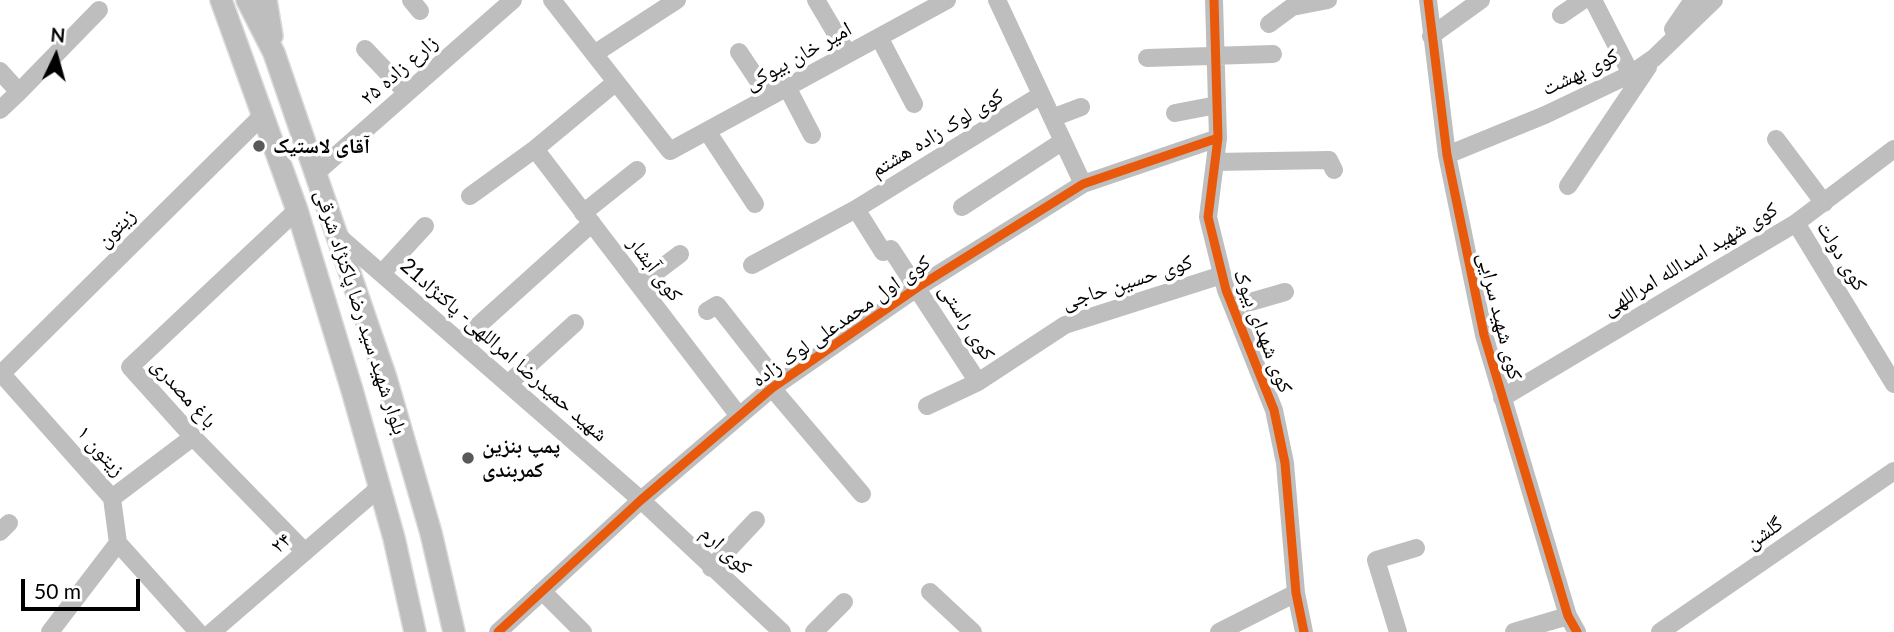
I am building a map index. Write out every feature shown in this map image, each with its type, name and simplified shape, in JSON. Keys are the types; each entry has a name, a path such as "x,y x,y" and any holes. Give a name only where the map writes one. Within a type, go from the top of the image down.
{"main road":[{"path":"205,0 244,66"},
{"name":"بلوار شهید سید رضا پاکنژاد شرقی","path":"221,0 297,210 379,488 415,632"},
{"name":"بلوار شهید سید رضا پاکنژاد شرقی","path":"247,0 276,59 386,377 432,538 454,632"},
{"path":"266,0 276,59"}],"street":[{"name":"زارع زاده ۲۵","path":"316,173 513,0"},
{"path":"470,196 535,149 616,82 552,0"},
{"path":"594,54 677,0"},
{"path":"817,0 848,54"},
{"name":"امیر خان بیوکی","path":"616,82 670,151 947,0"},
{"path":"997,0 1083,184"},
{"name":"کوی شهدای بیوک","path":"1214,0 1218,138 1209,217 1222,275 1275,410 1285,463 1296,593 1304,632"},
{"path":"1269,24 1292,7 1328,0"},
{"name":"کوی شهید سرایی","path":"1428,0 1447,155 1484,335 1568,615 1577,632"},
{"path":"1431,36 1481,0"},
{"path":"1560,15 1583,0"},
{"path":"1593,0 1631,74"},
{"path":"1568,186 1693,0"},
{"name":"کوی بهشت","path":"1447,155 1631,74 1654,58 1714,0"},
{"path":"0,110 99,10"},
{"path":"879,37 914,104"},
{"path":"366,48 407,93"},
{"path":"739,52 769,97"},
{"path":"1147,58 1273,54"},
{"path":"0,71 19,92"},
{"path":"787,87 812,135"},
{"name":"کوی لوک زاده هشتم","path":"752,265 856,209 1041,95"},
{"path":"1175,113 1217,105"},
{"path":"1052,118 1081,107"},
{"name":"زیتون","path":"0,373 264,114"},
{"path":"708,131 755,204"},
{"name":"کوی اول محمدعلی لوک زاده","path":"498,632 641,500 739,416 776,386 918,287 1083,184 1218,138"},
{"path":"1776,139 1824,203"},
{"path":"962,207 1063,141"},
{"name":"کوی آبشار","path":"535,149 739,416"},
{"name":"کوی شهید اسدالله امراللهی","path":"1503,398 1796,223 1894,149"},
{"path":"1215,162 1329,159 1334,170"},
{"path":"461,341 637,170"},
{"path":"856,209 883,252 891,249 918,287"},
{"name":"باغ مصدری","path":"297,210 131,367 192,437 305,552"},
{"name":"کوی دولت","path":"1796,223 1894,384"},
{"path":"382,274 425,226"},
{"name":"شهید حمیدرضا امراللهی- پاکنژاد21","path":"336,234 641,500"},
{"path":"639,285 680,254"},
{"name":"کوی حسین حاجی","path":"927,406 978,382 1065,325 1222,275"},
{"name":"کوی راستی","path":"918,287 978,382"},
{"path":"1233,307 1286,292"},
{"path":"707,311 717,305 776,386 862,494"},
{"path":"509,383 575,323"},
{"name":"زیتون ۱","path":"0,373 112,498 118,543"},
{"path":"112,498 192,437"},
{"name":"گلشن","path":"1660,632 1894,471"},
{"name":"۲۴","path":"212,632 379,488"},
{"name":"کوی ارم","path":"641,500 711,569 781,632"},
{"path":"711,569 756,520"},
{"path":"50,632 118,543 198,632"},
{"path":"1398,632 1376,560 1416,548"},
{"path":"542,591 583,632"},
{"path":"930,592 973,632"},
{"path":"1219,632 1296,593"},
{"path":"814,632 844,602"},
{"path":"1514,632 1568,615"}],"cycle path":[{"path":"1214,0 1218,138 1208,217 1226,290 1274,410 1285,463 1296,593 1304,632"},
{"path":"1428,0 1447,155 1484,335 1568,616 1577,632"},
{"path":"498,632 641,500 772,388 918,287 1083,184 1218,138"}],"place":[{"name":"آقای لاستیک","path":"259,146"},
{"name":"پمپ بنزین کمربندی","path":"468,458"}]}
